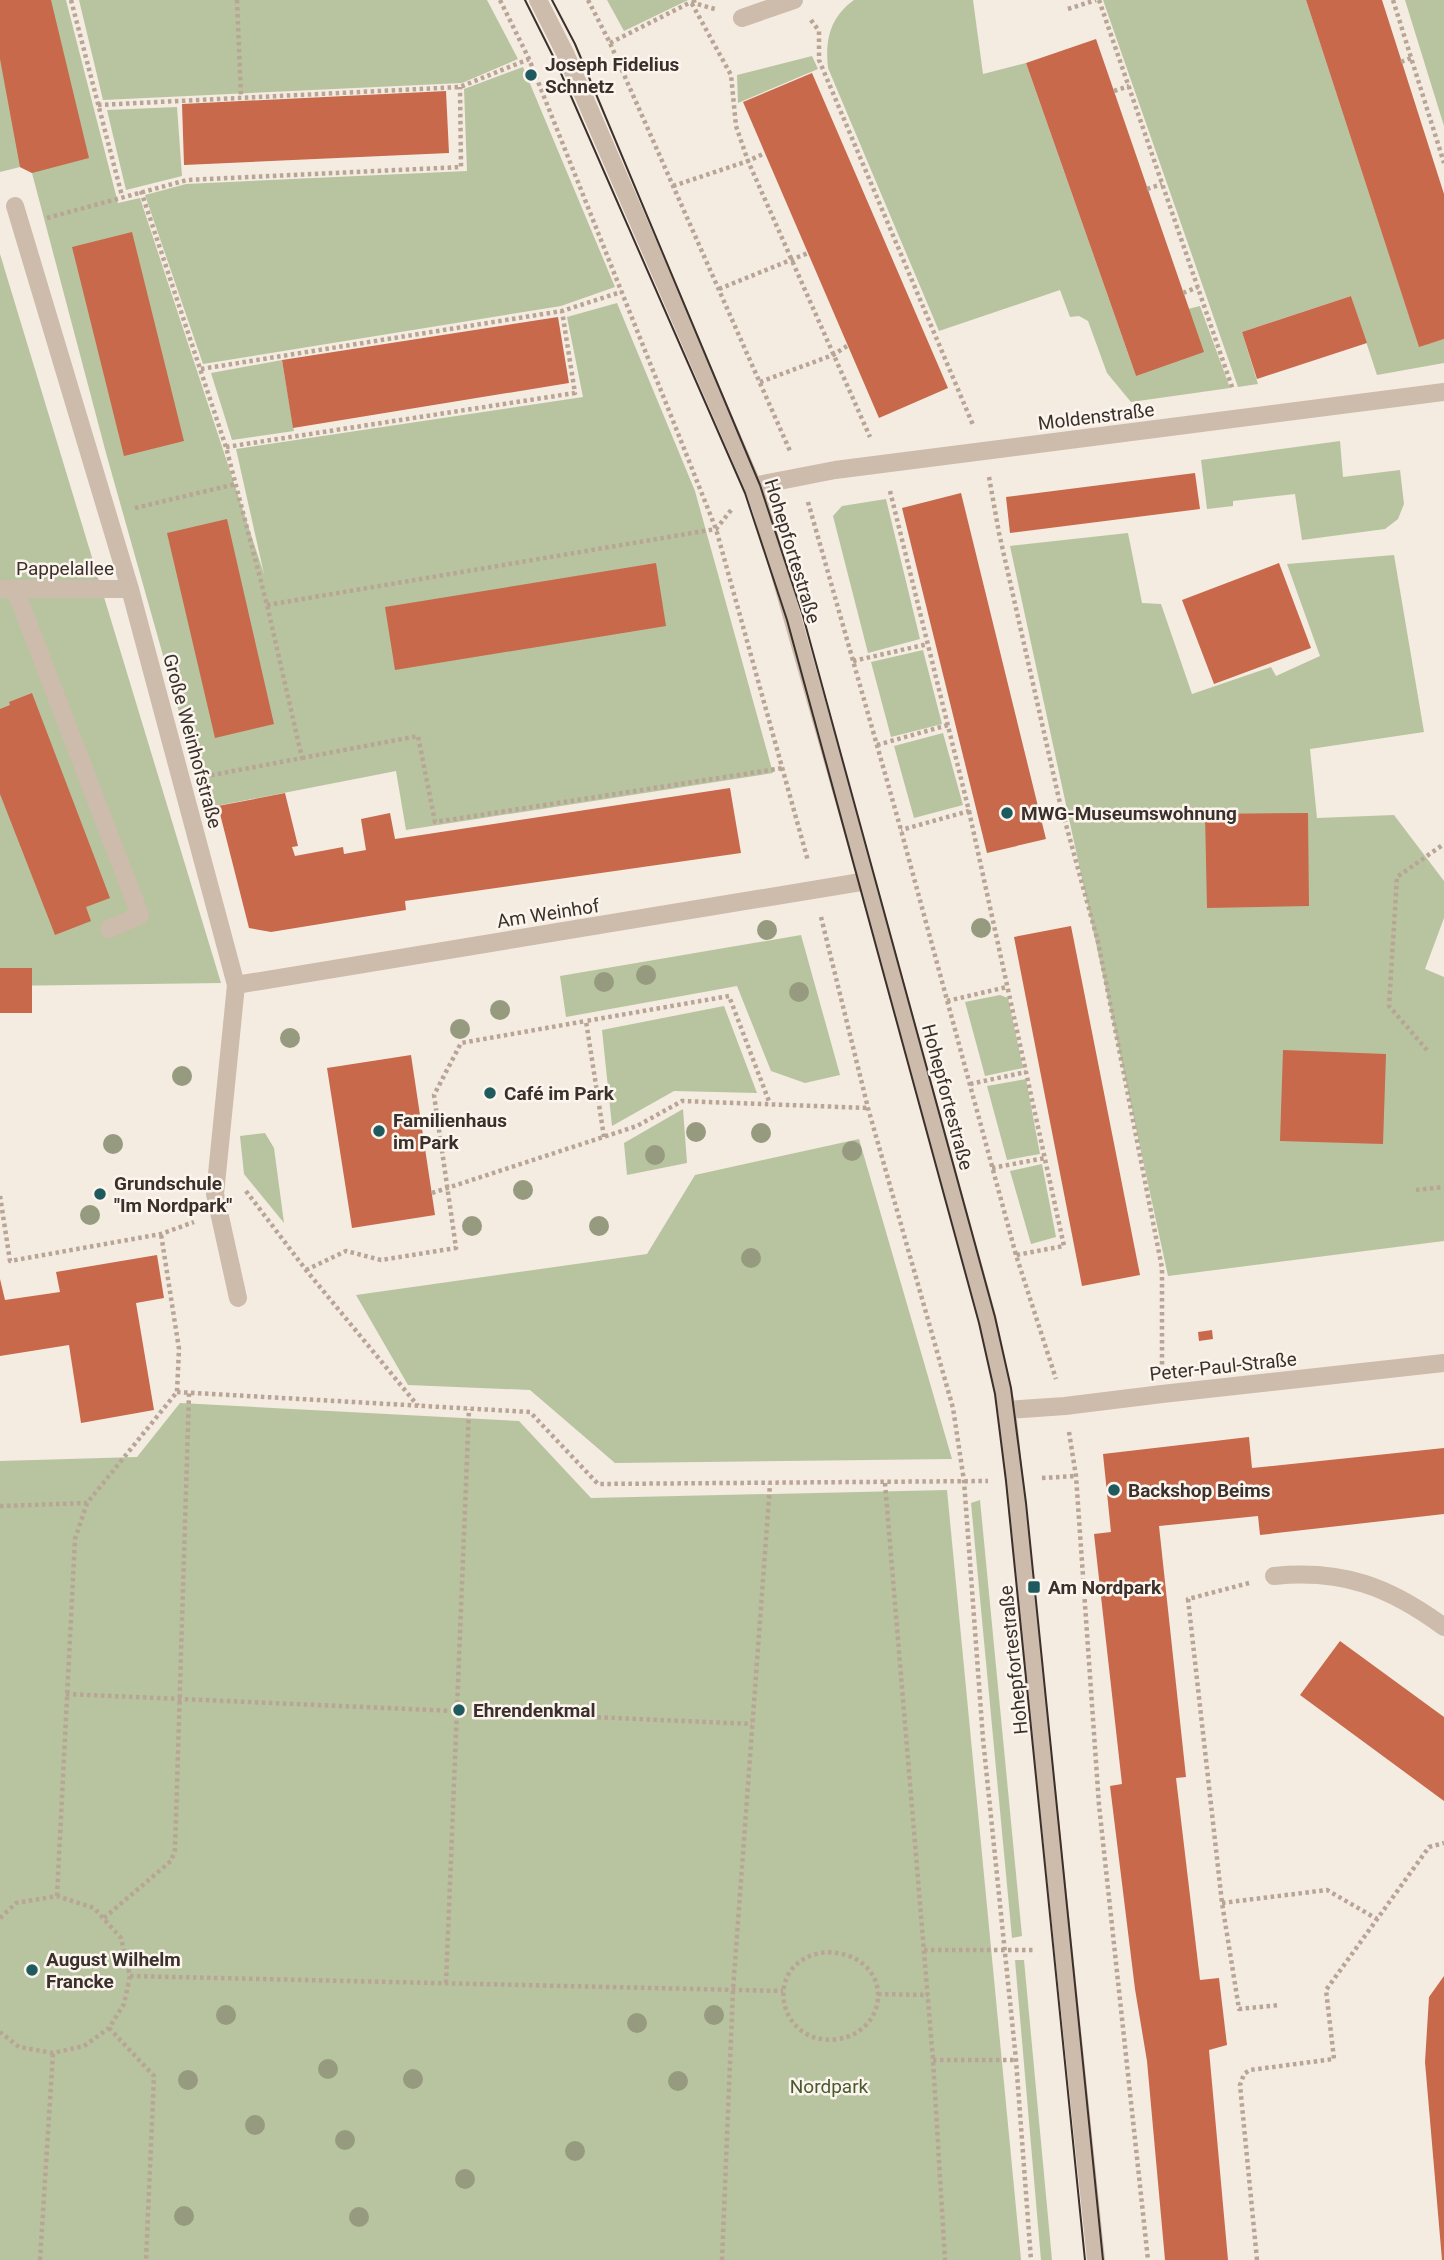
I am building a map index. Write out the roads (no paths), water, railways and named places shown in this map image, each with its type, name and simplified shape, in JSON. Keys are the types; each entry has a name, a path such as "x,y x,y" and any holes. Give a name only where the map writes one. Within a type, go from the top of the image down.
{"street":[{"name":"Hohepfortestraße","path":"538,0 570,65 753,486 867,881 987,1317 1007,1410 1096,2260"},
{"path":"742,18 799,5"},
{"name":"Große Weinhofstraße","path":"15,206 130,590 236,985 215,1194 238,1298"},
{"name":"Moldenstraße","path":"753,486 822,472 1444,392"},
{"path":"8,589 140,915 108,929"},
{"name":"Pappelallee","path":"8,589 130,590"},
{"name":"Am Weinhof","path":"236,985 867,881"},
{"name":"Peter-Paul-Straße","path":"1007,1410 1065,1406 1444,1363"},
{"path":"1274,1576 1323,1576 1364,1584 1398,1596 1444,1627"}],"tram line":[{"path":"525,0 556,62 745,493 787,620 979,1323 995,1394 1006,1481 1085,2260"},
{"path":"552,0 575,44 760,485 803,616 995,1317 1011,1388 1026,1503 1103,2260"}],"place":[{"name":"Joseph Fidelius Schnetz","path":"531,75"},
{"name":"MWG-Museumswohnung","path":"1007,813"},
{"name":"Café im Park","path":"490,1093"},
{"name":"Familienhaus im Park","path":"379,1131"},
{"name":"Grundschule \"Im Nordpark\"","path":"100,1194"},
{"name":"Backshop Beims","path":"1114,1490"},
{"name":"Am Nordpark","path":"1034,1587"},
{"name":"Ehrendenkmal","path":"459,1710"},
{"name":"August Wilhelm Francke","path":"32,1970"}],"park label":[{"name":"Nordpark","path":"829,2086"}]}
